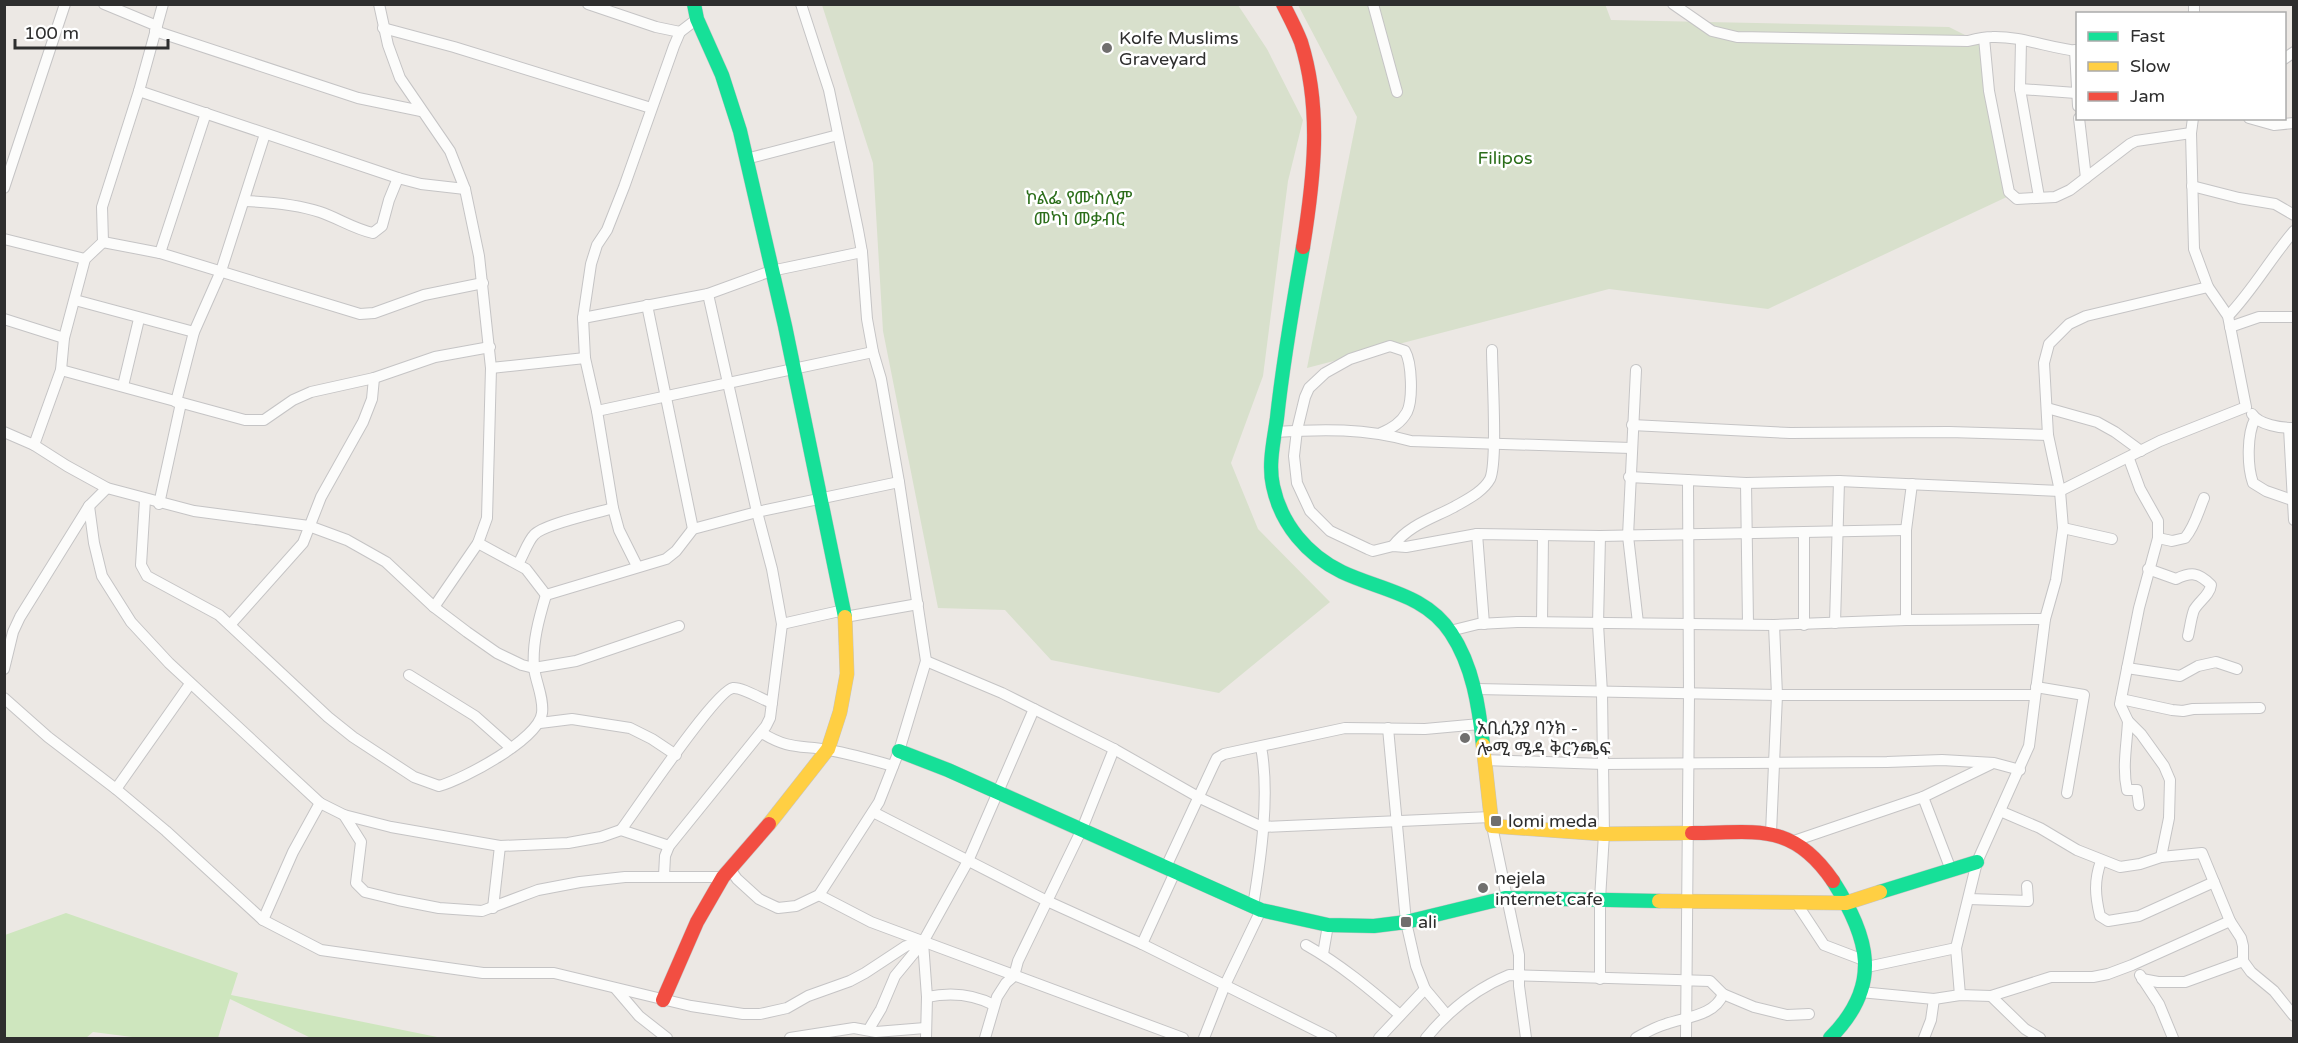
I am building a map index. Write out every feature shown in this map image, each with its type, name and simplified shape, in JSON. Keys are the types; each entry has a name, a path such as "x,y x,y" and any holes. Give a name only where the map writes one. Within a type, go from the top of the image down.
{"street":[{"path":"4,188 65,4"},
{"path":"104,4 156,28 358,98 421,111"},
{"path":"34,444 61,370 64,338 85,260 103,242 102,207 139,91 163,4"},
{"path":"379,4 383,28 395,66 421,111 450,151 465,189 483,283 490,347 487,518 478,543 434,607"},
{"path":"588,4 656,27 680,32"},
{"path":"630,4 630,18"},
{"path":"663,1000 697,922 727,873 828,749 840,712 847,674 845,613 746,159 722,75 696,19 693,4"},
{"path":"344,815 361,842 356,883 361,890 439,908 482,911 514,897 554,886 625,877 727,873 768,905 778,908 796,906 819,895 873,812 899,752 926,661 900,482 867,319 862,252 821,61 801,4"},
{"path":"1283,4 1298,33 1310,71 1316,125 1311,187 1275,432 1271,473 1273,487 1281,512 1309,550 1332,567 1391,588 1406,595 1432,613 1450,631 1468,665 1476,690 1491,821 1505,898 1519,955 1519,986 1526,1038"},
{"path":"1373,4 1397,92"},
{"path":"1673,4 1712,31 1737,37 1968,40 1992,37 2021,40 2055,49 2076,50"},
{"path":"636,567 620,530 614,508 585,358 583,318 591,264 597,245 607,230 680,32 696,19"},
{"path":"383,28 454,47 651,108"},
{"path":"1983,38 1989,91 2009,192 2017,199 2055,196 2070,190 2121,148 2136,141 2191,133"},
{"path":"2021,40 2020,89 2040,197"},
{"path":"2020,89 2076,97"},
{"path":"139,91 249,126 266,134 398,178 446,188 465,189"},
{"path":"160,253 206,113"},
{"path":"2079,120 2086,178"},
{"path":"2193,120 2191,133 2194,249 2208,287 2229,321 2246,407 2255,419 2291,428 2294,520"},
{"path":"2256,120 2274,125 2294,123"},
{"path":"159,504 194,332 221,271 266,134"},
{"path":"746,159 838,135"},
{"path":"245,201 279,202 297,206 320,212 373,233 382,226 398,178"},
{"path":"2192,186 2239,198 2276,204 2294,214"},
{"path":"2229,321 2274,254 2294,231"},
{"path":"4,239 85,260"},
{"path":"103,242 160,253 349,311 367,314 424,295 483,283"},
{"path":"583,318 708,294 771,271 862,252"},
{"path":"1960,995 1956,948 1977,862 2029,746 2045,619 2056,580 2063,528 2060,492 2048,435 2044,363 2049,344 2069,324 2086,316 2208,287"},
{"path":"664,876 665,856 669,846 762,733 770,718 782,624 772,569 708,294"},
{"path":"75,300 194,332"},
{"path":"647,305 664,397 693,529"},
{"path":"2229,321 2259,317 2294,317"},
{"path":"123,386 139,319"},
{"path":"4,320 64,338"},
{"path":"1381,433 1396,426 1408,410 1410,386 1406,353 1390,346 1337,365 1316,381 1305,397 1297,430 1294,456 1297,483 1310,511 1330,531 1373,551 1477,534 1628,536 1906,530"},
{"path":"61,370 258,422 270,417 293,400 311,392 374,378 435,357 490,347"},
{"path":"1393,546 1409,528 1455,506 1484,487 1491,476 1492,350"},
{"path":"597,411 873,352"},
{"path":"491,368 585,358"},
{"path":"1636,370 1630,448 1628,536 1638,623"},
{"path":"230,625 303,543 321,497 363,422 372,399 374,378"},
{"path":"1629,477 1746,483 1839,481 2060,492 2141,451 2246,407"},
{"path":"2047,408 2097,422 2141,451"},
{"path":"2255,419 2250,431 2249,442 2252,479 2259,487 2292,500"},
{"path":"1632,426 1790,433 1949,432 2048,435"},
{"path":"1275,432 1297,430 1381,433 1411,441 1630,448"},
{"path":"4,432 34,444 67,466 107,488 159,504 194,511 309,526 347,540 386,562 434,607 497,653 522,665 534,668 576,661 679,626"},
{"path":"2129,459 2140,489 2158,521 2158,538 2148,569 2121,699 2121,709 2128,721 2149,744 2164,766 2170,780 2169,818 2161,857"},
{"path":"1686,1038 1688,480"},
{"path":"1835,623 1839,481"},
{"path":"546,595 666,559 693,529 757,512 900,482"},
{"path":"1746,483 1748,624"},
{"path":"1906,620 1906,530 1912,484"},
{"path":"4,669 13,632 20,618 89,506 107,488"},
{"path":"2158,538 2172,541 2186,538 2196,522 2196,515 2204,498"},
{"path":"146,500 141,566 144,572 152,579 202,604 230,625 328,717 353,737 414,777 439,786 468,774 511,748 530,734 540,723 542,704 534,668 535,637 546,595 534,576 518,564 478,543"},
{"path":"89,506 102,576 116,601 141,634 190,684 320,803 344,815 391,827 500,846 568,843 601,837 621,830 703,716 725,691 737,688 772,703"},
{"path":"518,564 537,532 614,508"},
{"path":"2063,528 2112,539"},
{"path":"1477,534 1484,624"},
{"path":"1804,534 1804,625"},
{"path":"1542,622 1543,536"},
{"path":"1600,536 1598,624 1602,693 1604,834 1600,899 1600,979"},
{"path":"2148,569 2176,579 2187,573 2195,574 2209,582 2210,591 2199,601 2193,613 2188,636"},
{"path":"782,624 918,604"},
{"path":"1450,631 1484,624 1542,622 1774,626 1906,620 2045,619"},
{"path":"1771,833 1777,695 1774,626"},
{"path":"926,661 1002,693 1114,749 1200,798 1262,827 1491,821 1604,834 1771,833 1794,841 1814,858 1846,903 1859,933 1866,964 1860,992 1849,1018 1830,1038"},
{"path":"2127,668 2180,675 2198,666 2216,662 2237,669"},
{"path":"409,675 475,716 511,748"},
{"path":"116,789 190,684"},
{"path":"1476,690 1777,695 2035,691 2084,695 2067,793"},
{"path":"4,698 48,737 166,831 263,920 310,946 336,953 425,963 483,973 554,973 663,1000 743,1014 772,1012 787,1008 816,993 865,974 906,946 923,942"},
{"path":"2121,699 2183,711 2260,708"},
{"path":"869,1029 895,976 923,942 968,861 1034,709"},
{"path":"540,723 572,719 630,728 676,755"},
{"path":"2128,721 2125,781 2127,790 2137,790 2139,805"},
{"path":"1142,944 1214,764 1220,756 1345,728 1425,729 1480,724"},
{"path":"1388,728 1406,922 1416,966 1425,989 1446,1014"},
{"path":"762,733 791,747 828,749 893,766"},
{"path":"1204,1038 1257,908 1266,786 1261,747"},
{"path":"987,1038 994,1005 1002,988 1014,976 1018,961 1082,829 1114,749"},
{"path":"899,752 1082,829 1257,908 1328,925 1374,926 1406,922 1505,898 1846,903 1977,862"},
{"path":"1484,760 1603,764 1774,764 1942,760 1994,763 2020,770"},
{"path":"1794,841 1923,797 1994,763"},
{"path":"1923,797 1951,870"},
{"path":"263,920 293,852 320,803"},
{"path":"2000,811 2040,828 2077,850 2120,867 2128,867 2161,857 2200,852 2204,856 2230,921 2243,946 2243,962 2251,972 2274,991 2294,1016"},
{"path":"873,812 1047,901 1142,944 1331,1038"},
{"path":"621,830 669,846"},
{"path":"493,908 500,846"},
{"path":"2101,861 2095,879 2095,898 2100,916 2105,920 2139,916 2214,882"},
{"path":"1969,899 2028,901 2026,886"},
{"path":"819,895 871,922 1183,1038"},
{"path":"1797,904 1824,945 1866,964 1956,948"},
{"path":"1860,992 1934,999 1960,995 1990,996 2051,977 2108,975 2230,921"},
{"path":"1323,954 1328,925"},
{"path":"790,1038 854,1028 876,1032 926,1033 927,997 923,942"},
{"path":"1305,945 1323,954 1366,986 1400,1016"},
{"path":"2142,979 2158,982 2185,982 2243,962"},
{"path":"2132,965 2159,1004 2173,1038"},
{"path":"1426,1038 1446,1014 1480,989 1509,975 1710,981 1723,994 1772,1012 1787,1015 1809,1014"},
{"path":"616,989 639,1016 667,1038"},
{"path":"1379,1038 1425,989"},
{"path":"1636,1038 1664,1024 1714,1008 1723,994"},
{"path":"927,997 970,995 994,1005"},
{"path":"1990,996 2022,1034 2040,1038"},
{"path":"1924,1038 1934,999"}],"green space":[{"name":"Filipos","path":"1605,4 1611,20 1949,27 1987,46 2011,195 1768,309 1609,289 1307,368 1357,117 1298,5"},
{"name":"ኮልፌ የሙስሊም መካነ መቃብር","path":"822,5 1238,5 1267,49 1303,120 1288,181 1263,376 1231,463 1258,529 1330,602 1219,693 1051,660 1005,610 938,608 883,331 873,163"},
{"path":"66,913 238,973 231,995 442,1038 311,1038 230,999 218,1038 140,1038 93,1032 86,1038 5,1038 5,935"}],"traffic: fast":[{"path":"694,4 697,19 722,75 740,131 785,326 845,617"},
{"path":"1303,247 1272,452 1271,469 1277,500 1297,537 1318,557 1342,572 1416,601 1441,620 1459,646 1470,673 1483,745"},
{"path":"899,751 948,770 1261,910 1328,925 1374,926 1406,922 1505,898 1659,901"},
{"path":"1880,892 1977,862"},
{"path":"1830,1038 1847,1018 1858,999 1864,980 1865,961 1862,942 1855,922 1833,881"}],"traffic: slow":[{"path":"769,824 828,749 840,712 847,674 845,617"},
{"path":"1483,745 1492,826 1604,834 1692,833"},
{"path":"1659,901 1846,903 1880,892"}],"traffic: jam":[{"path":"1283,4 1301,42 1312,93 1313,169 1303,247"},
{"path":"663,1000 697,922 723,877 769,824"},
{"path":"1692,833 1754,832 1787,839 1803,848 1833,881"}],"place":[{"name":"Kolfe Muslims Graveyard","path":"1107,48"},
{"name":"አቢሲንያ ባንክ - ሎሚ ሜዳ ቅርንጫፍ","path":"1465,738"},
{"name":"lomi meda","path":"1496,821"},
{"name":"nejela internet cafe","path":"1483,888"},
{"name":"ali","path":"1406,922"}]}
